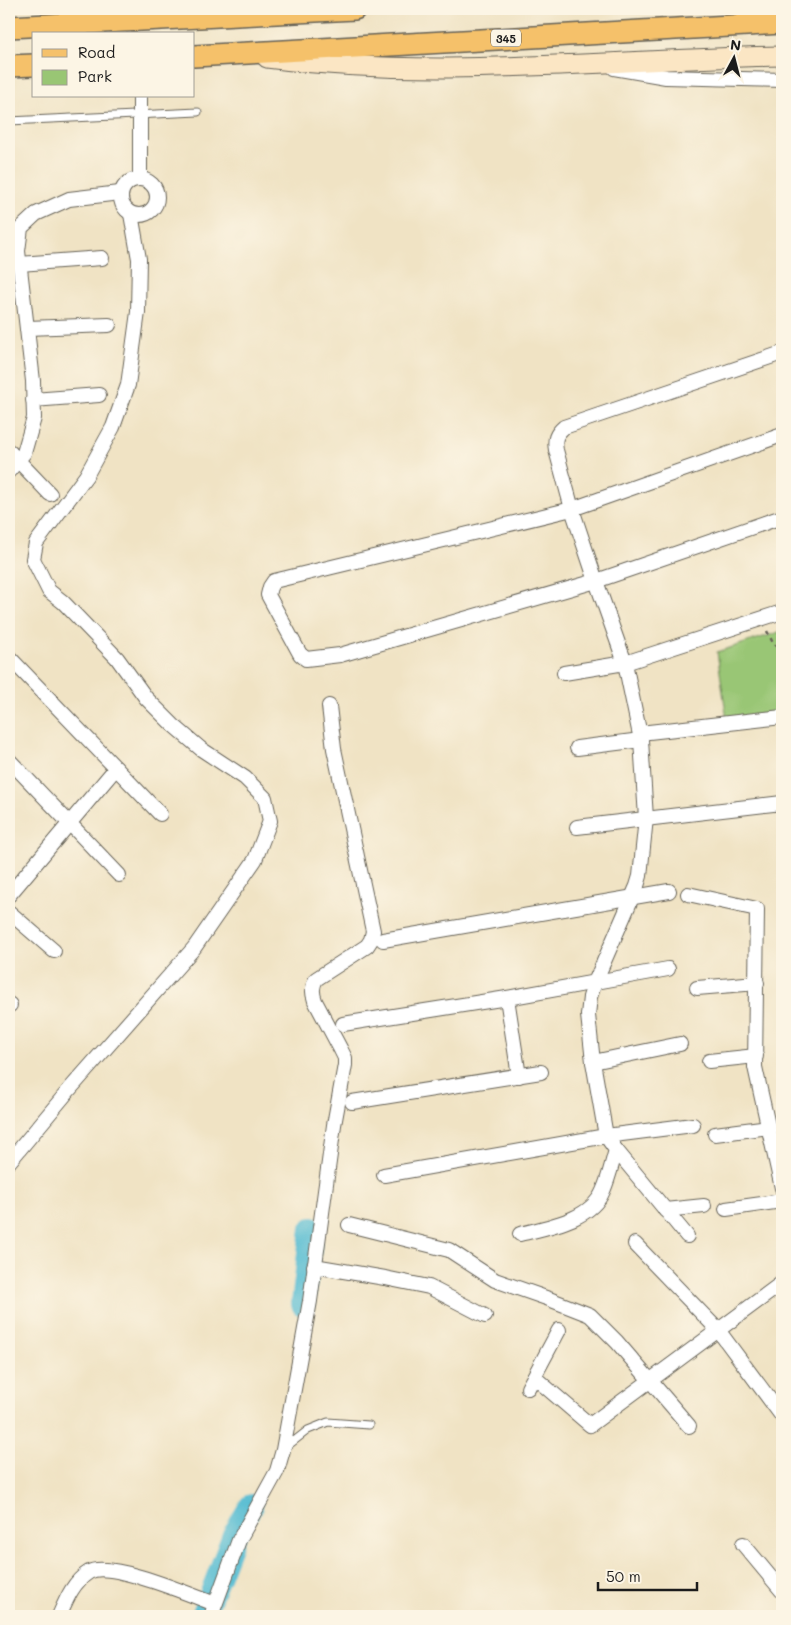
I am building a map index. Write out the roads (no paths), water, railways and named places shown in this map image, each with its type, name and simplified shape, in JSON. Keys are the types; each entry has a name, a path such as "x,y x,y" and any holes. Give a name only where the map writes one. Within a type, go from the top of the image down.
{"main road":[{"path":"9,27 355,9"},
{"name":"345","path":"195,56 782,23"},
{"name":"345","path":"229,54 331,66 442,68 782,56"},
{"path":"9,66 32,65"}],"street":[{"path":"590,64 666,76 782,80"},
{"path":"140,98 140,179"},
{"path":"9,1162 69,1090 194,948 255,860 270,821 265,798 245,778 194,743 146,698 117,658 76,614 49,591 33,559 36,543 86,476 113,427 128,385 138,312 139,259 131,214 122,205 120,193 127,183 132,180 140,179 150,182 154,187 157,198 156,204 153,209 143,215 131,214"},
{"path":"50,494 12,461 24,453 34,418 33,381 18,251 21,228 36,214 69,199 120,193"},
{"path":"19,264 102,258"},
{"path":"27,328 109,325"},
{"path":"687,1236 606,1136 593,1062 588,1015 590,997 640,876 646,818 641,736 625,663 572,509 555,441 557,433 564,426 782,353"},
{"path":"33,400 99,395"},
{"path":"782,435 572,509 274,581 270,586 268,594 300,654 306,659 340,655 596,581 782,517"},
{"path":"564,673 625,663 782,612"},
{"path":"9,657 160,814"},
{"path":"59,1616 68,1594 82,1578 91,1571 107,1569 128,1573 192,1595 213,1607 239,1540 277,1471 283,1450 310,1301 334,1125 345,1072 344,1058 341,1050 315,1001 312,992 313,984 316,979 367,946 373,931 334,749 329,706"},
{"path":"577,748 641,736 782,717"},
{"path":"9,760 118,876"},
{"path":"9,895 116,768"},
{"path":"577,827 782,803"},
{"path":"383,940 668,891"},
{"path":"688,894 758,909 756,1067 769,1127 779,1156 782,1188"},
{"path":"9,912 54,950"},
{"path":"343,1024 507,998 668,969"},
{"path":"697,988 757,983"},
{"path":"507,998 519,1076"},
{"path":"593,1062 680,1044"},
{"path":"709,1061 756,1056"},
{"path":"352,1102 541,1072"},
{"path":"384,1175 606,1136 693,1125"},
{"path":"715,1134 769,1127"},
{"path":"520,1234 568,1222 593,1206 603,1191 616,1150"},
{"path":"726,1209 782,1201"},
{"path":"665,1210 704,1206"},
{"path":"349,1225 449,1250 495,1280 590,1315 617,1342 689,1426"},
{"path":"635,1244 718,1330 782,1416"},
{"path":"314,1266 428,1287 485,1316"},
{"path":"559,1330 531,1383 590,1425 782,1283"},
{"path":"743,1544 782,1591"}],"lane":[{"path":"9,121 198,112"},
{"path":"283,1450 308,1430 328,1422 369,1425"}],"waterway":[{"path":"303,1304 312,1229"},
{"path":"203,1616 234,1535 251,1506"}]}
